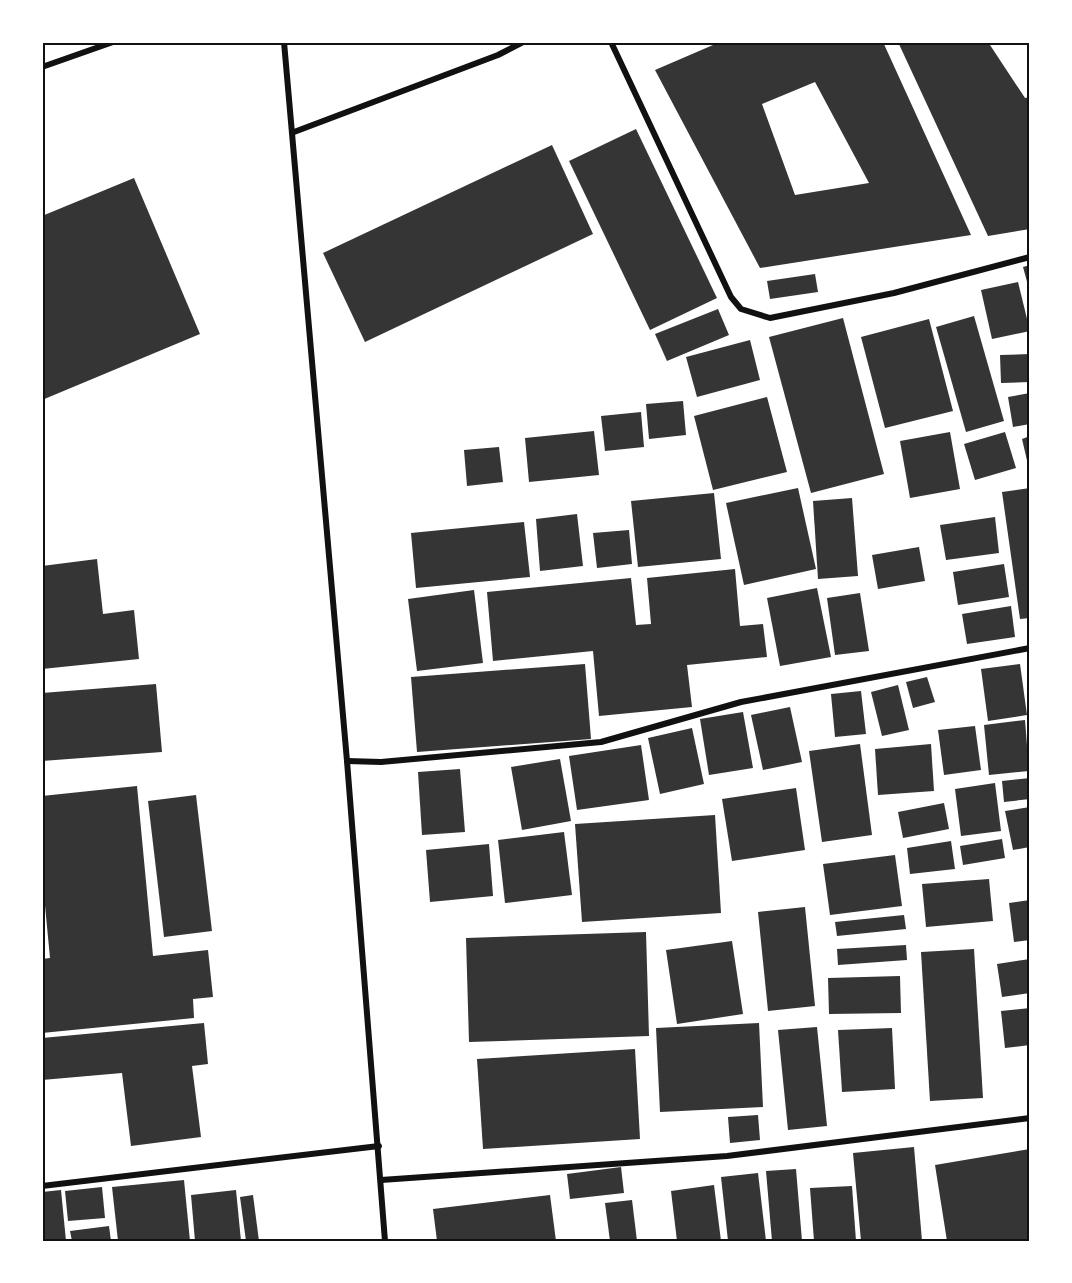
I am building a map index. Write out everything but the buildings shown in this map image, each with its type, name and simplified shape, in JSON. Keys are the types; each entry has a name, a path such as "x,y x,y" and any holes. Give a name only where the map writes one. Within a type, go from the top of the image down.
{"street":[{"path":"42,67 113,42"},
{"path":"284,42 294,132 347,761 385,1241"},
{"path":"294,132 498,55 523,42"},
{"path":"611,42 731,297 741,309 770,318 894,292 1030,256"},
{"path":"347,761 381,762 601,742 741,702 1030,648"},
{"path":"381,1180 727,1156 1030,1118"},
{"path":"42,1186 379,1146"}]}
